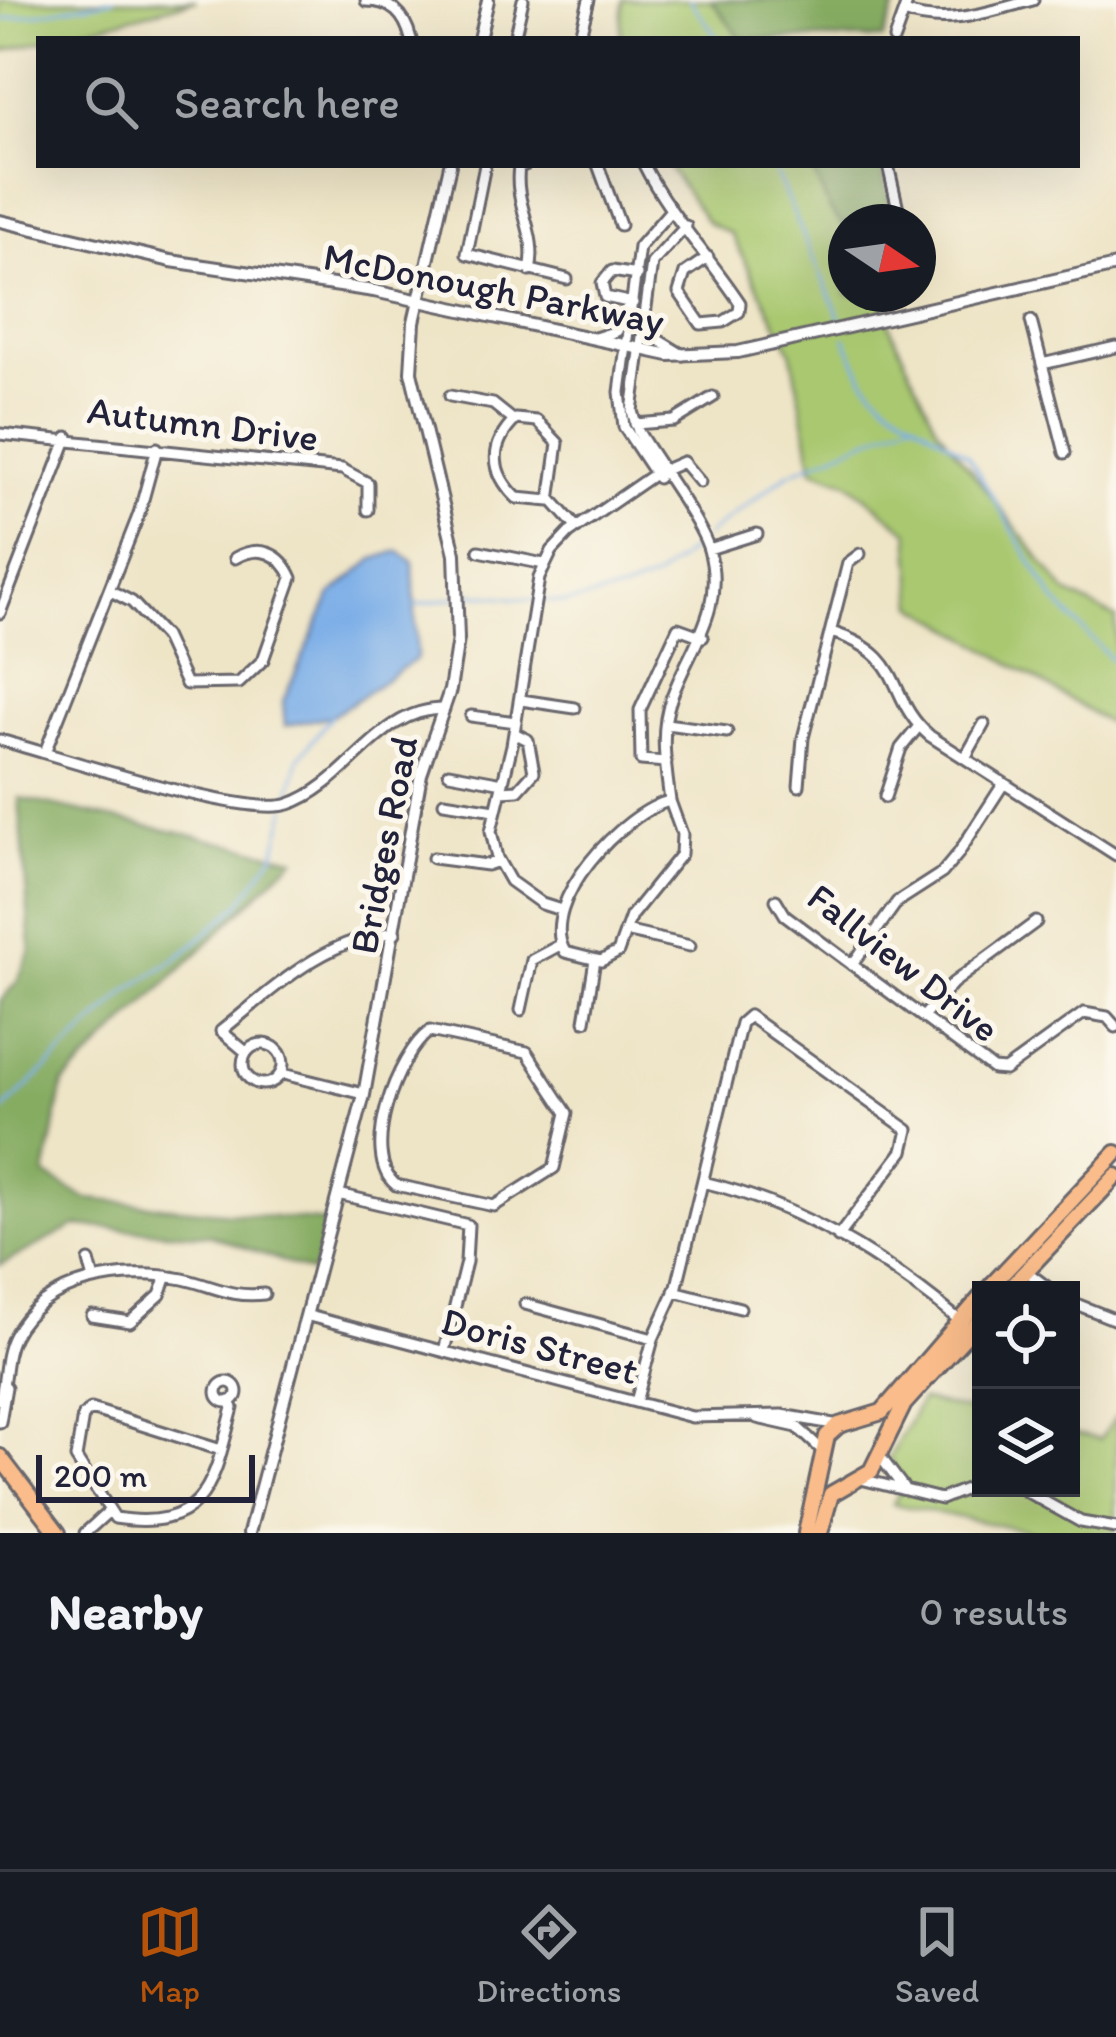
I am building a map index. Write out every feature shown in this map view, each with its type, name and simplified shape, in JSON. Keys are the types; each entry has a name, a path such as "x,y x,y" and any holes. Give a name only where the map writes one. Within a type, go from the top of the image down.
{"main road":[{"path":"996,1281 1116,1154"},
{"path":"1016,1281 1116,1176"},
{"path":"806,1533 821,1452 839,1425 882,1412 972,1306"},
{"path":"820,1533 831,1494 855,1480 879,1454 904,1404 972,1329"},
{"path":"856,1422 872,1433 879,1454"},
{"path":"821,1452 832,1473 855,1480"},
{"path":"0,1457 58,1533"}],"street":[{"path":"480,36 488,0"},
{"path":"515,36 523,0"},
{"path":"580,36 589,0"},
{"path":"895,36 908,0"},
{"path":"904,12 934,21 958,19 1033,0"},
{"path":"366,1 382,1 396,10 409,36"},
{"name":"Bridges Road","path":"249,1533 309,1316 362,1094 421,774 444,709 458,639 455,554 415,404 412,345 449,168"},
{"path":"483,168 466,253 567,279"},
{"path":"519,168 514,188 535,245 530,271"},
{"path":"599,168 620,224"},
{"path":"646,168 670,210 686,226 708,257 741,306 726,321 701,324 679,292 685,273 708,257"},
{"path":"889,168 897,204"},
{"path":"586,340 617,331 628,303 640,242 670,210"},
{"name":"McDonough Parkway","path":"0,221 171,261 418,301 632,350 683,355 738,352 918,312"},
{"path":"632,350 644,319 648,278 657,253 686,226"},
{"name":"McDonough Parkway","path":"936,308 1116,266"},
{"path":"644,303 605,296 602,283 612,271 648,278"},
{"path":"628,303 632,322 629,426 709,549 713,593 704,637 672,695 666,724 670,801 682,834 681,854 631,916 616,955 595,960 568,954 560,945 562,910 582,870 650,809 670,801"},
{"path":"644,319 655,338 683,355"},
{"path":"1031,321 1065,453"},
{"path":"1042,364 1116,347"},
{"path":"450,396 497,406 513,420 537,421 556,437 560,456 552,500"},
{"path":"629,426 674,421 713,397"},
{"path":"513,420 495,450 495,465 517,498 552,500 577,528"},
{"name":"Autumn Drive","path":"0,434 68,437 342,469 368,483 368,510"},
{"path":"0,613 68,437"},
{"path":"45,752 155,468 157,448"},
{"path":"562,910 516,887 498,861 491,831 544,563 577,528 658,472 683,462 700,482"},
{"path":"709,549 757,534"},
{"path":"109,590 132,602 164,636 186,684 238,683 250,677 262,660 292,578 278,557 265,551 235,558"},
{"path":"479,551 544,563"},
{"path":"799,786 803,738 848,563 860,554"},
{"path":"666,762 640,760 640,710 678,628 704,637"},
{"path":"831,632 877,653 890,668 919,726 1002,786 1116,855"},
{"path":"520,700 575,707"},
{"path":"0,740 272,809 320,787 398,720 418,709 444,709"},
{"path":"449,772 515,792 534,772 529,740 515,727 471,716"},
{"path":"666,724 727,732"},
{"path":"965,758 984,724"},
{"path":"885,796 902,748 919,726"},
{"path":"852,964 897,902 942,873 1002,786"},
{"path":"444,802 495,810"},
{"path":"433,858 487,865 498,861"},
{"name":"Fallview Drive","path":"776,900 785,915 993,1069 1005,1070 1084,1013 1106,1017 1116,1027"},
{"path":"923,1017 953,982 1036,922"},
{"path":"626,931 690,946"},
{"path":"246,1052 220,1031 280,983 337,948 365,934 395,933"},
{"path":"520,1010 532,960 560,945"},
{"path":"585,1021 595,960"},
{"path":"636,1402 652,1339 674,1291 741,1023 755,1016 908,1130 901,1153 838,1238"},
{"path":"432,1030 527,1052 568,1117 554,1168 490,1206 390,1182 380,1143 389,1101 401,1060 432,1030"},
{"path":"284,1074 280,1054 271,1046 258,1044 246,1052 243,1071 251,1082 272,1083 284,1074 389,1101"},
{"path":"703,1181 772,1201 838,1238 959,1320"},
{"path":"338,1194 468,1225 466,1262 444,1351"},
{"path":"89,1261 94,1280"},
{"path":"1026,1270 1040,1281"},
{"path":"0,1400 11,1343 25,1320 59,1295 94,1280 137,1271 229,1297 264,1294"},
{"path":"92,1316 130,1322 160,1295 167,1276"},
{"path":"674,1291 740,1308"},
{"path":"525,1304 652,1339"},
{"path":"1080,1306 1116,1320"},
{"name":"Doris Street","path":"309,1316 703,1418 782,1415 839,1425"},
{"path":"0,1422 7,1406 5,1382"},
{"path":"221,1450 91,1409 83,1417 76,1458 108,1512 121,1521 164,1528 192,1518 208,1498 233,1408 230,1401"},
{"name":"Doris Street","path":"757,1418 797,1426 821,1452"},
{"path":"879,1454 907,1491"},
{"path":"855,1480 941,1499 972,1487"},
{"path":"1036,1497 1082,1522 1116,1528"},
{"path":"85,1533 108,1512"}],"green space":[{"path":"0,0 196,0 60,36 36,36 36,42 0,52"},
{"path":"623,0 711,0 740,36 620,36"},
{"path":"711,0 898,0 884,36 740,36"},
{"path":"669,168 811,168 828,206 828,312 887,312 937,427 1067,593 1116,618 1116,728 915,605 909,532 848,482 813,469 792,354 731,234 708,223"},
{"path":"811,168 882,168 891,204 828,206"},
{"path":"19,798 295,858 63,1084 45,1175 87,1199 326,1222 313,1273 212,1235 75,1226 0,1265 0,1001 17,982 31,950"},
{"path":"921,1400 972,1411 972,1497 1080,1497 1080,1435 1100,1439 1116,1416 1116,1533 1037,1533 893,1504 904,1482 889,1458"}],"water":[{"path":"399,551 413,562 417,658 334,715 285,726 283,701 331,595 374,559"}],"waterway":[{"path":"0,20 113,0"},
{"path":"690,0 716,36"},
{"path":"773,168 841,320"},
{"path":"845,338 864,379 887,402 967,454 1055,601 1116,664"},
{"path":"707,535 788,474 914,419"},
{"path":"416,605 473,594 567,603 623,591 656,578 701,542"},
{"path":"289,798 299,758 331,716"},
{"path":"0,1113 130,989 179,957 240,904 275,853 287,807"}]}
